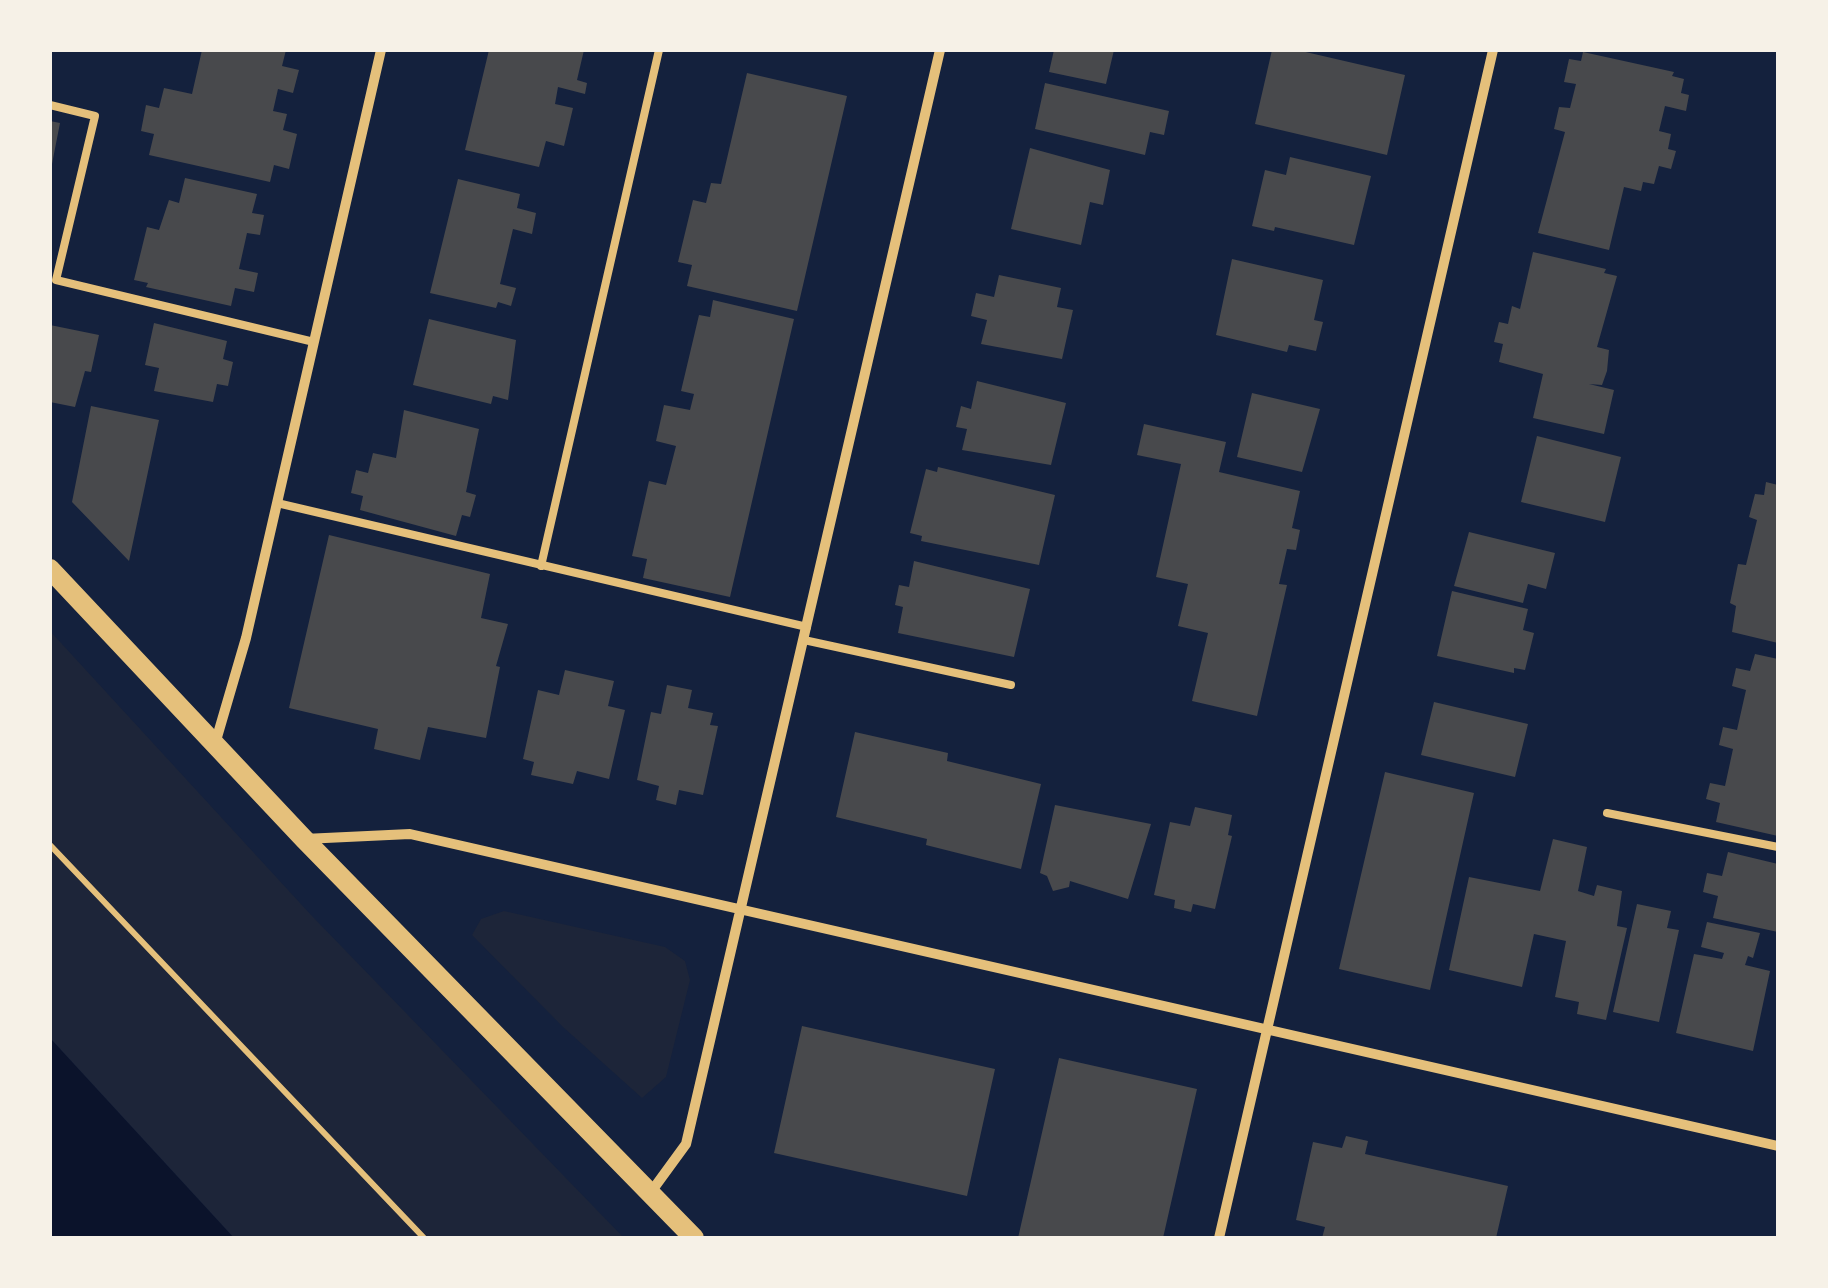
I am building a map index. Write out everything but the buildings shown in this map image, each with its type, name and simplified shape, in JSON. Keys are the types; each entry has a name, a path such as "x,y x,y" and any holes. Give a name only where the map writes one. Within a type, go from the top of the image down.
{"main road":[{"path":"50,569 304,840 694,1238"}],"street":[{"path":"215,746 278,503 381,50"},
{"path":"651,1192 686,1144 940,50"},
{"path":"1219,1238 1493,50"},
{"path":"304,840 410,834 1778,1146"}],"lane":[{"path":"541,566 659,50"},
{"path":"50,105 94,116 56,280 314,342"},
{"path":"278,503 807,627"},
{"path":"804,640 1012,686"},
{"path":"1606,813 1778,847"}],"path":[{"path":"50,846 424,1238"}],"shaded area":[{"path":"50,631 311,915 624,1238 234,1238 50,1038"},
{"path":"504,911 665,947 685,961 690,980 666,1077 642,1098 563,1027 472,935 481,919"},
{"path":"50,1038 234,1238 50,1238"}]}
